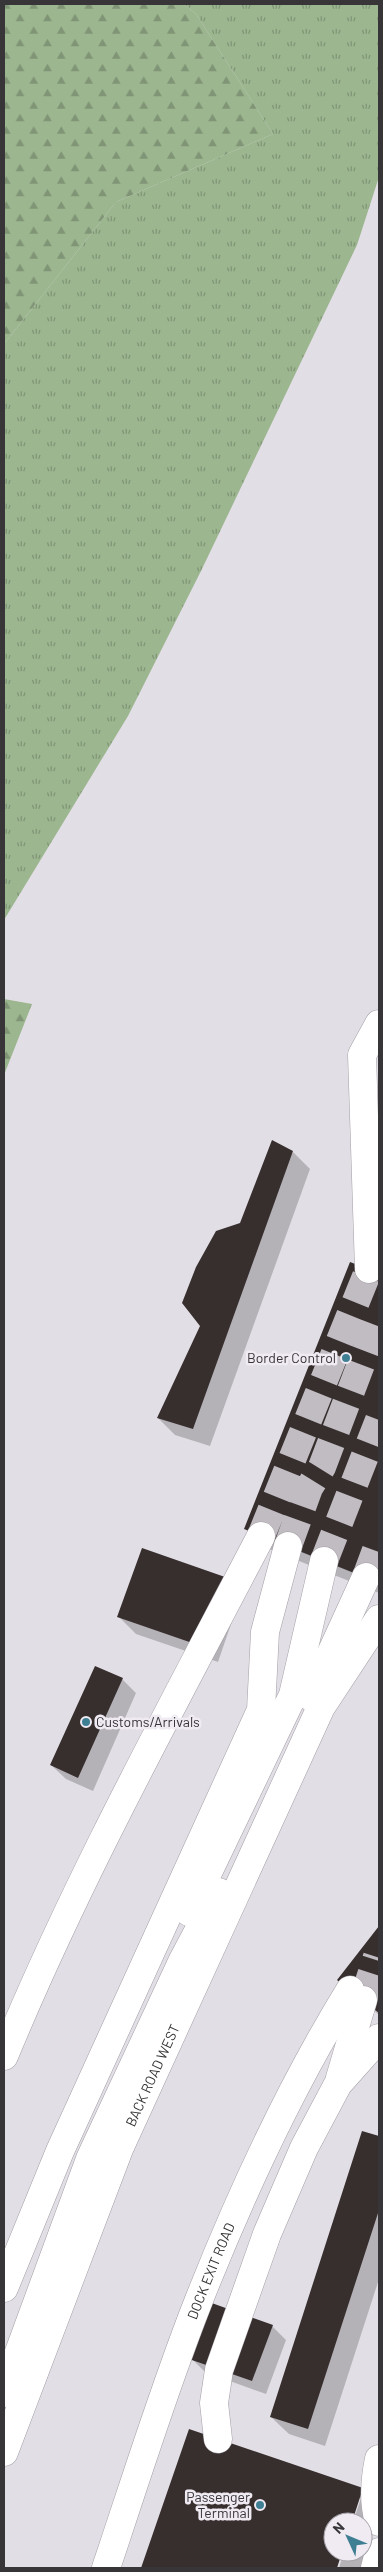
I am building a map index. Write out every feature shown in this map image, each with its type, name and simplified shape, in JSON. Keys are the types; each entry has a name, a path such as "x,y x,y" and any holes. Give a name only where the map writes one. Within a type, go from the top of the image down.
{"lane":[{"path":"379,1024 362,1054 369,1269 379,1216"},
{"path":"4,2056 38,1974 156,1738 261,1536"},
{"path":"4,2288 60,2151 261,1710 265,1632 288,1546"},
{"path":"4,2342 76,2148 293,1695 324,1561"},
{"path":"4,2393 90,2159 126,2078 183,1960 247,1838 366,1577"},
{"name":"BACK ROAD WEST","path":"4,2452 119,2148 321,1707 379,1619"},
{"name":"DOCK EXIT ROAD","path":"106,2568 194,2311 239,2205 283,2112 356,1995 338,2084"},
{"path":"218,2439 214,2403 219,2370 267,2234 304,2148 338,2084 379,2038"},
{"path":"379,2459 375,2476 379,2522"},
{"path":"376,2568 379,2552"}],"green space":[{"path":"4,4 184,4 196,14 273,134 116,202 4,344"},
{"path":"184,4 379,4 379,177 357,245 201,571 128,716 4,920 4,344 116,202 273,134 196,14"},
{"path":"4,999 32,1004 4,1075"}],"building":[{"path":"272,1140 293,1151 193,1429 157,1418 200,1326 182,1303 196,1267 216,1231 240,1223"},
{"name":"Border Control","path":"350,1262 379,1273 379,1583 244,1529"},
{"path":"142,1548 225,1577 201,1646 117,1617"},
{"name":"Customs/Arrivals","path":"95,1666 123,1678 78,1778 50,1765"},
{"path":"379,1926 379,2013 337,1980"},
{"path":"362,2131 379,2136 379,2210 308,2429 270,2417"},
{"path":"209,2302 273,2325 252,2381 189,2359"},
{"name":"Passenger Terminal","path":"189,2429 363,2488 355,2512 323,2512 323,2562 339,2562 337,2568 141,2568"}],"tunnel":[{"path":"261,1536 369,1269"},
{"path":"288,1546 309,1488 322,1467 379,1317"},
{"path":"324,1561 379,1420"},
{"path":"366,1577 379,1542"},
{"path":"363,2000 377,1957"}],"place":[{"name":"Border Control","path":"346,1358"},
{"name":"Customs/Arrivals","path":"86,1722"},
{"name":"Passenger Terminal","path":"260,2505"}]}
